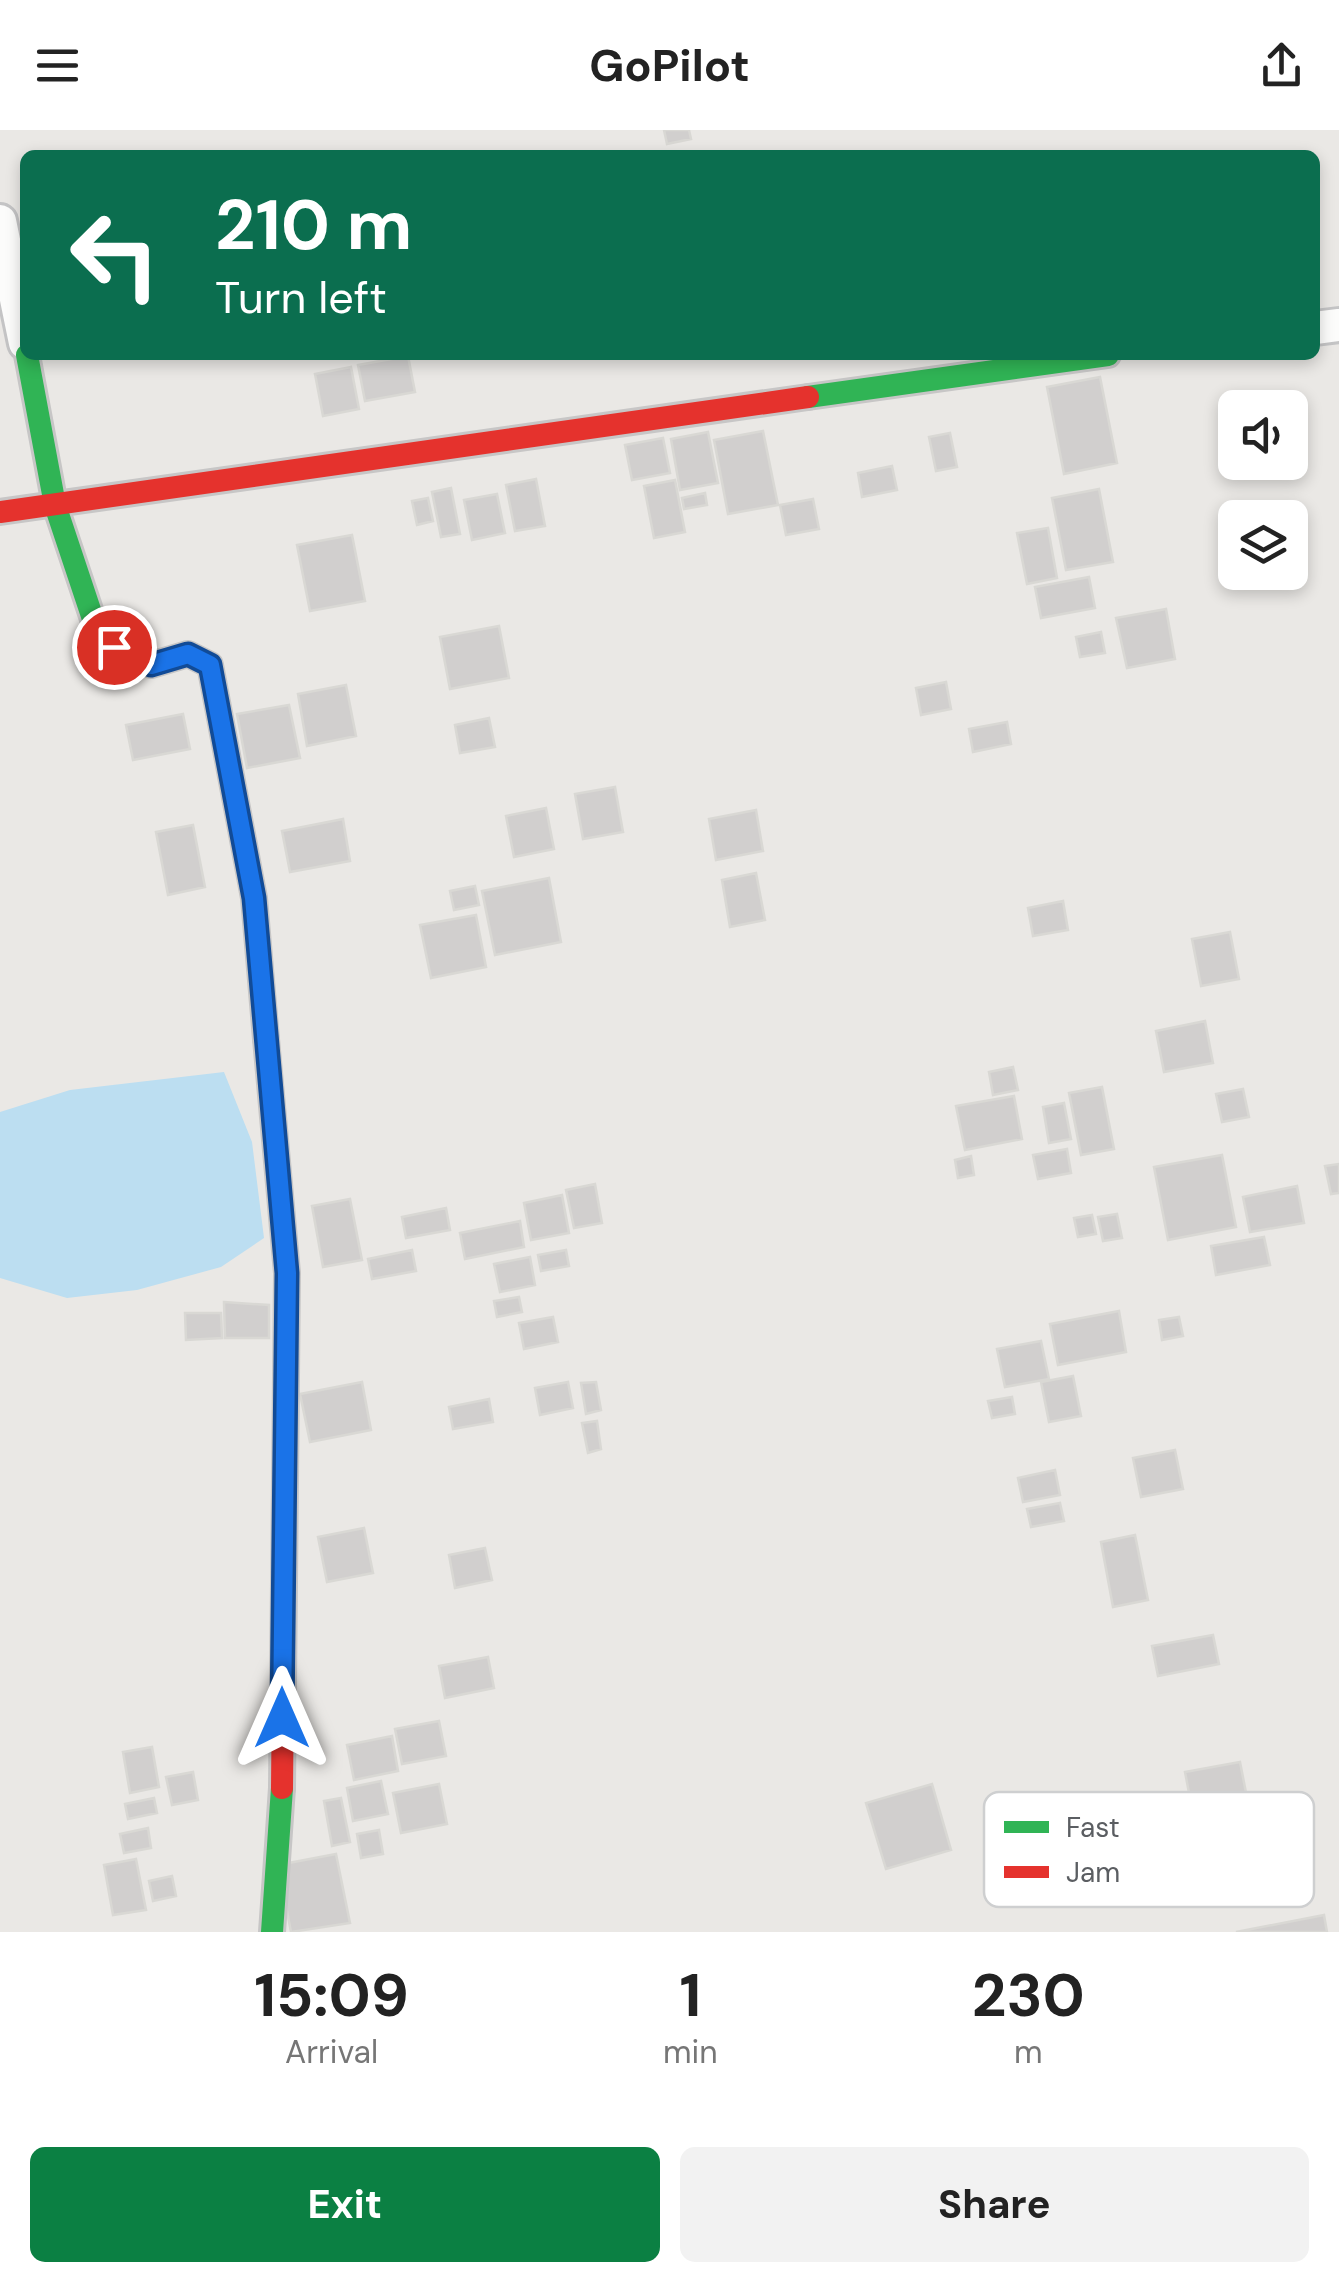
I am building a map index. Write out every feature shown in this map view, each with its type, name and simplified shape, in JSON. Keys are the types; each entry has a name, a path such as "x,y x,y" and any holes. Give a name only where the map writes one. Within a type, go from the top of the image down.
{"street":[{"path":"0,220 20,319"},
{"path":"28,360 56,504 96,628 114,647 151,665 188,654 210,665 254,898 287,1273 282,1794 272,1932"},
{"path":"0,512 1073,360"}],"water":[{"path":"224,1072 252,1142 264,1238 221,1267 137,1290 67,1298 0,1278 0,1112 70,1090"}],"building":[{"path":"664,130 689,130 691,139 667,144"},
{"path":"409,360 415,392 365,401 358,365"},
{"path":"351,367 359,409 323,416 315,374"},
{"path":"1100,377 1117,463 1064,474 1047,387"},
{"path":"763,431 778,505 728,514 714,440"},
{"path":"708,432 718,483 680,490 671,439"},
{"path":"950,433 957,467 936,471 929,437"},
{"path":"663,438 670,473 632,480 625,445"},
{"path":"892,466 897,490 862,497 858,473"},
{"path":"536,479 545,526 515,531 506,485"},
{"path":"675,480 685,532 654,538 644,486"},
{"path":"451,488 460,534 441,537 432,492"},
{"path":"1099,489 1113,562 1066,570 1052,498"},
{"path":"705,493 707,505 684,509 682,498"},
{"path":"497,494 505,533 472,540 464,500"},
{"path":"428,498 433,521 417,525 412,501"},
{"path":"813,499 819,529 786,535 780,505"},
{"path":"1048,528 1057,578 1027,584 1017,533"},
{"path":"352,535 365,601 310,611 297,545"},
{"path":"1089,577 1095,608 1041,618 1035,587"},
{"path":"1166,609 1175,659 1127,668 1116,618"},
{"path":"499,626 509,678 450,689 440,637"},
{"path":"1101,632 1105,653 1080,657 1076,637"},
{"path":"946,682 951,709 921,715 916,688"},
{"path":"346,685 356,736 307,746 298,694"},
{"path":"289,705 300,758 247,768 237,714"},
{"path":"183,714 190,749 133,760 126,725"},
{"path":"489,718 495,747 460,753 455,725"},
{"path":"1007,722 1011,744 973,752 969,729"},
{"path":"615,787 623,832 583,839 575,794"},
{"path":"546,808 554,849 514,857 506,816"},
{"path":"756,810 763,851 716,860 709,819"},
{"path":"343,819 350,861 290,872 282,831"},
{"path":"193,825 205,887 168,895 156,832"},
{"path":"756,873 765,920 730,927 722,880"},
{"path":"549,878 561,942 495,955 482,891"},
{"path":"475,886 479,905 454,910 450,891"},
{"path":"1063,901 1068,930 1033,936 1028,908"},
{"path":"476,915 486,967 431,978 420,925"},
{"path":"1230,932 1239,979 1201,986 1192,939"},
{"path":"1205,1021 1213,1063 1164,1072 1156,1031"},
{"path":"1013,1067 1018,1090 993,1095 989,1072"},
{"path":"1102,1087 1114,1149 1081,1155 1069,1093"},
{"path":"1243,1089 1249,1117 1222,1122 1216,1094"},
{"path":"1014,1096 1022,1139 965,1150 956,1106"},
{"path":"1064,1103 1071,1139 1049,1143 1043,1107"},
{"path":"1067,1149 1071,1173 1038,1179 1033,1155"},
{"path":"1222,1155 1236,1227 1168,1240 1154,1167"},
{"path":"971,1156 974,1175 958,1178 955,1160"},
{"path":"1339,1164 1339,1193 1331,1194 1325,1166"},
{"path":"595,1184 602,1223 574,1228 566,1190"},
{"path":"1297,1186 1304,1223 1250,1232 1243,1197"},
{"path":"562,1195 569,1233 531,1240 524,1203"},
{"path":"350,1199 362,1260 323,1267 312,1206"},
{"path":"446,1208 450,1230 406,1238 402,1217"},
{"path":"1117,1214 1122,1238 1103,1241 1098,1217"},
{"path":"1092,1215 1096,1234 1078,1237 1074,1218"},
{"path":"520,1221 524,1247 465,1259 460,1233"},
{"path":"1264,1237 1270,1265 1216,1275 1211,1246"},
{"path":"412,1250 416,1271 372,1279 368,1259"},
{"path":"566,1250 569,1266 541,1271 538,1255"},
{"path":"530,1257 535,1285 500,1292 494,1264"},
{"path":"519,1297 522,1312 497,1317 494,1301"},
{"path":"224,1302 269,1305 269,1338 225,1338"},
{"path":"1119,1311 1126,1352 1058,1365 1050,1324"},
{"path":"185,1313 221,1313 222,1338 186,1340"},
{"path":"553,1317 558,1342 524,1349 519,1323"},
{"path":"1179,1317 1183,1336 1162,1340 1159,1320"},
{"path":"1041,1341 1049,1379 1005,1387 997,1349"},
{"path":"1073,1376 1081,1416 1049,1422 1041,1382"},
{"path":"362,1382 371,1430 310,1442 300,1394"},
{"path":"568,1382 573,1408 540,1415 535,1388"},
{"path":"596,1382 601,1410 586,1414 581,1383"},
{"path":"1012,1397 1015,1414 992,1418 988,1401"},
{"path":"489,1399 493,1422 453,1429 449,1407"},
{"path":"597,1421 601,1449 588,1453 582,1423"},
{"path":"1175,1450 1183,1489 1141,1497 1133,1458"},
{"path":"1055,1470 1060,1495 1023,1502 1018,1478"},
{"path":"1060,1503 1064,1521 1031,1527 1027,1509"},
{"path":"364,1528 373,1573 327,1582 318,1537"},
{"path":"1135,1535 1148,1600 1113,1607 1101,1542"},
{"path":"485,1548 492,1580 455,1588 449,1555"},
{"path":"1213,1635 1219,1664 1158,1676 1152,1646"},
{"path":"488,1657 494,1688 445,1698 439,1666"},
{"path":"439,1721 446,1756 402,1764 395,1729"},
{"path":"392,1736 398,1771 354,1780 347,1745"},
{"path":"152,1747 159,1787 130,1793 123,1752"},
{"path":"1240,1762 1246,1792 1189,1792 1185,1772"},
{"path":"193,1772 198,1800 172,1805 166,1777"},
{"path":"381,1781 388,1814 353,1821 347,1788"},
{"path":"439,1784 447,1824 401,1833 393,1793"},
{"path":"932,1784 951,1850 886,1869 866,1803"},
{"path":"154,1798 157,1813 128,1819 125,1804"},
{"path":"341,1798 350,1842 332,1846 324,1801"},
{"path":"148,1828 151,1848 124,1853 120,1834"},
{"path":"379,1830 383,1854 361,1858 357,1834"},
{"path":"336,1854 350,1923 291,1932 278,1865"},
{"path":"136,1859 146,1910 113,1915 104,1865"},
{"path":"172,1876 176,1896 153,1901 149,1881"},
{"path":"1324,1915 1327,1932 1236,1932"}],"traffic: fast":[{"path":"28,360 55,505 96,628 114,647 151,665 188,654 210,665 254,898 266,1039"},
{"path":"808,397 1072,360"},
{"path":"272,1932 282,1788"}],"traffic: jam":[{"path":"0,512 808,397"},
{"path":"266,1039 287,1273 282,1788"}],"route":[{"path":"114,647 151,665 188,654 210,665 254,898 287,1273 282,1718"}]}
